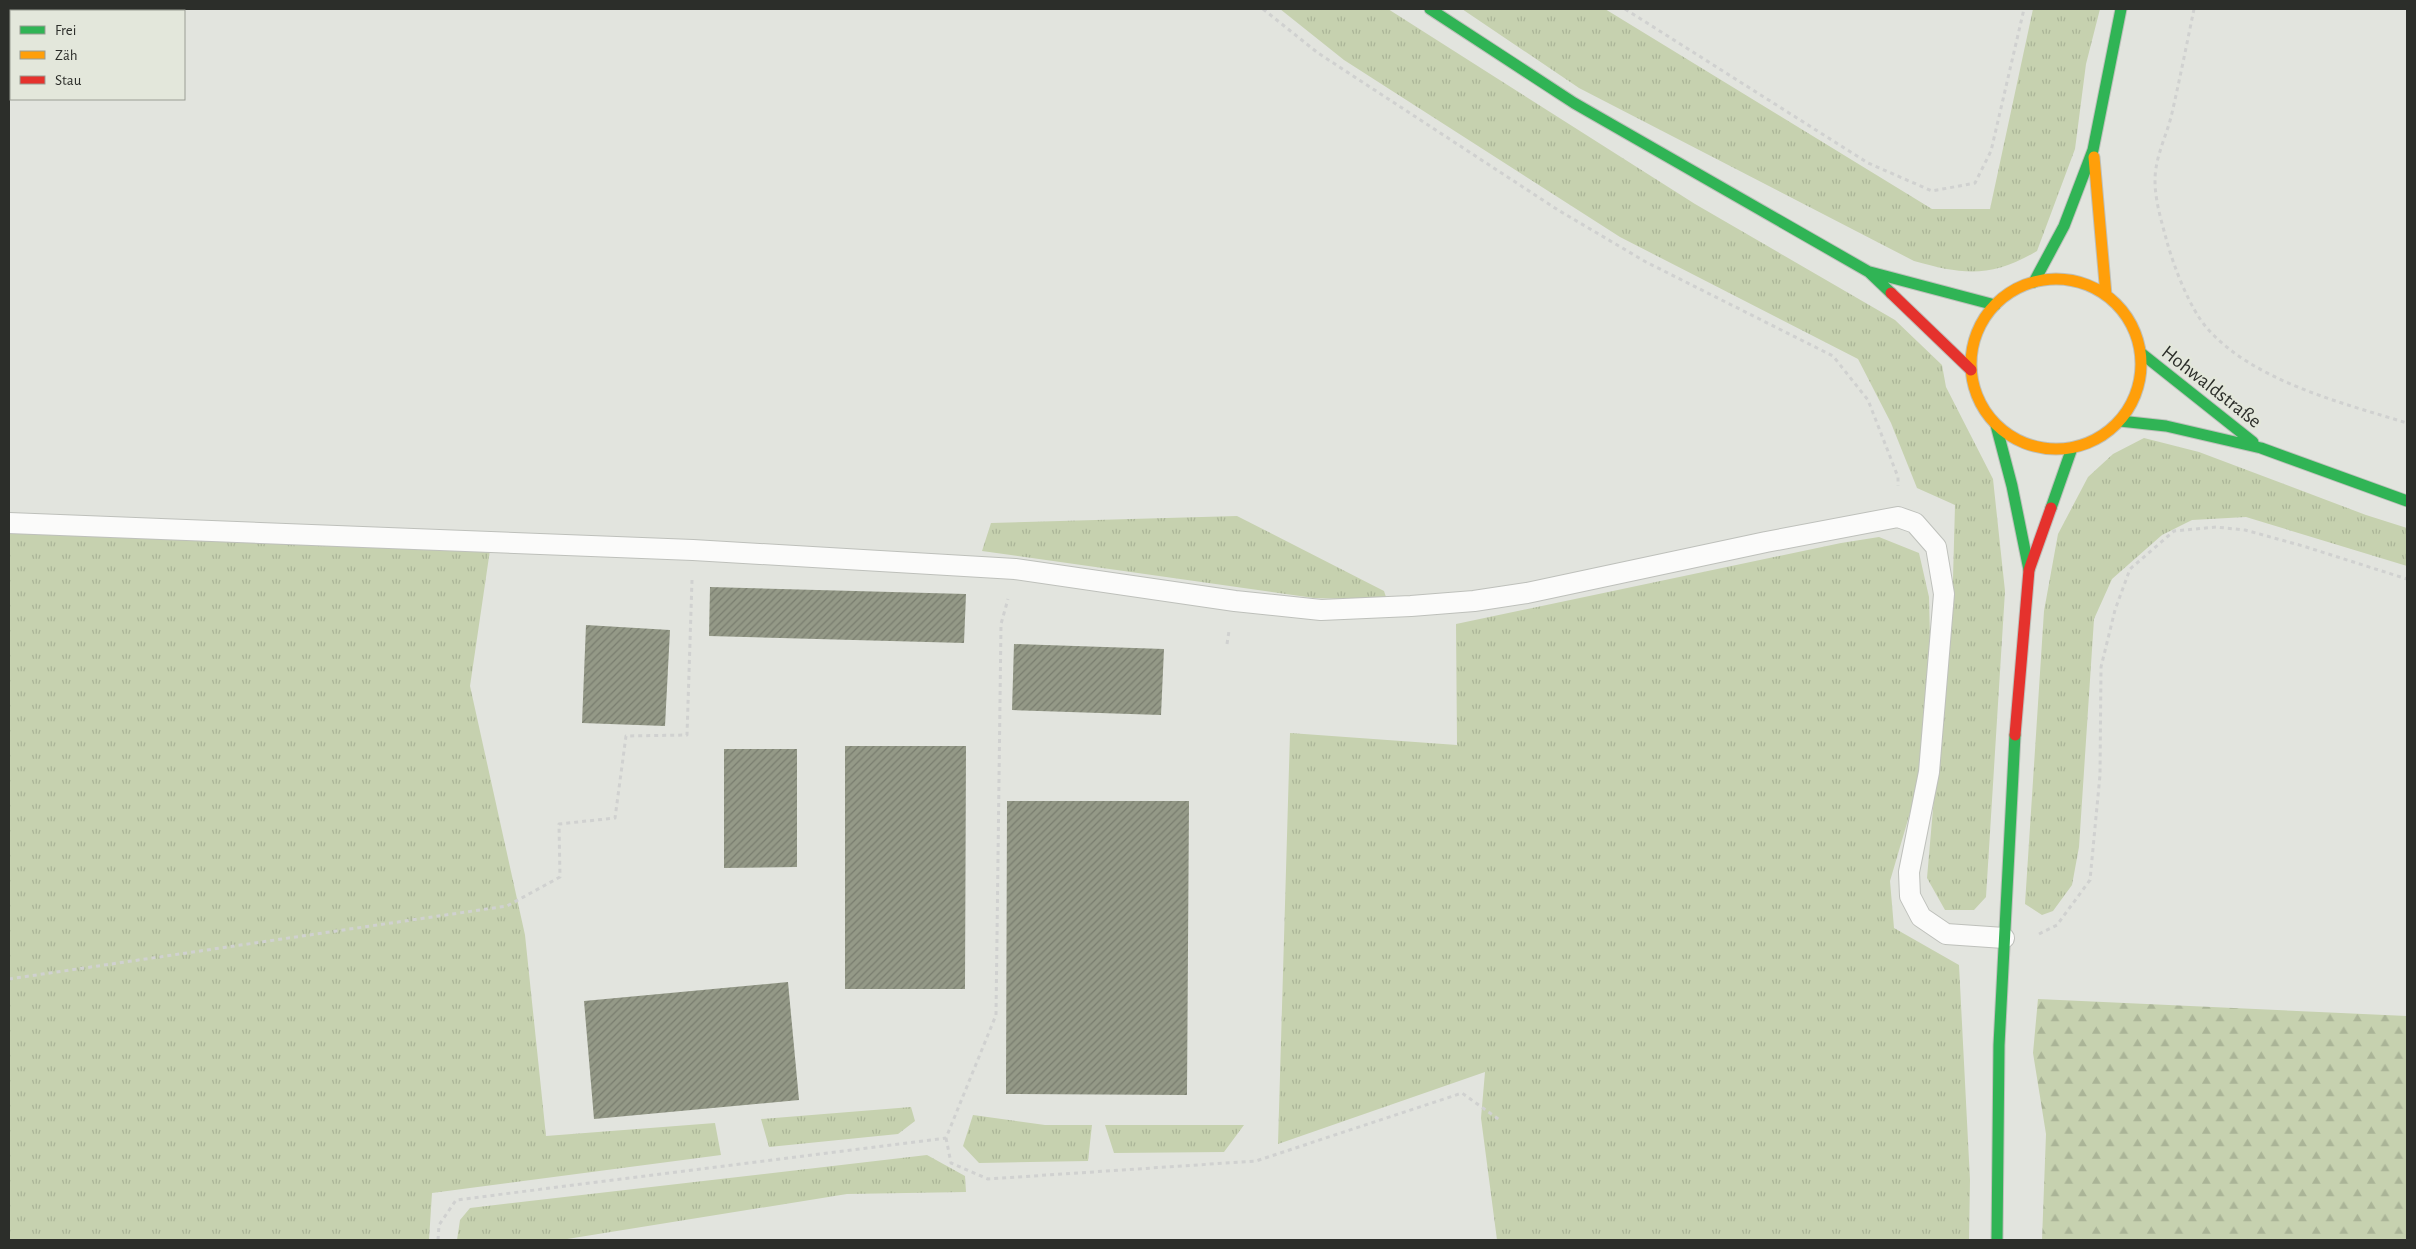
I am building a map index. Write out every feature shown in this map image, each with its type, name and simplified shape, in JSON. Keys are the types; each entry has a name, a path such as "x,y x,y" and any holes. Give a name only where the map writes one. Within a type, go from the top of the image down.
{"street":[{"path":"1430,9 1574,103 1869,272 1971,370"},
{"path":"2034,282 2064,226 2093,150 2122,9"},
{"path":"2093,150 2106,295"},
{"path":"1869,272 1995,305"},
{"path":"2059,279 2084,283 2106,295 2129,320 2141,353 2140,377 2134,401 2120,421 2098,439 2072,448 2044,449 2018,441 1996,425 1978,400 1971,370 1976,339 1981,324 1995,305 2013,290 2034,282 2059,279"},
{"name":"Hohwaldstraße","path":"2141,353 2194,398 2261,448"},
{"name":"Hohwaldstraße","path":"2120,421 2166,426 2261,448 2407,501"},
{"path":"1996,425 2012,486 2029,570"},
{"path":"1996,1240 1999,1045 2017,692 2029,570 2072,448"}],"lane":[{"path":"9,523 683,549 1016,570 1235,601 1321,610 1411,606 1527,594 1766,542 1898,517 1915,523 1936,547 1944,594 1929,772 1909,872 1910,896 1921,917 1946,934 2004,938"}],"path":[{"path":"1263,9 1318,53 1558,210 1646,262 1833,356 1868,400 1898,477 1898,517"},
{"path":"1625,9 1868,163 1932,191 1975,183 1991,151 2024,9"},
{"path":"2194,9 2172,114 2156,169 2158,210 2174,264 2188,296 2206,328 2240,356 2280,378 2354,406 2407,423"},
{"path":"2004,938 2033,937 2058,925 2090,880 2100,775 2101,667 2115,610 2130,569 2174,531 2216,527 2245,530 2303,546 2407,580"},
{"path":"9,979 507,906 560,877 559,824 615,818 626,736 688,735 692,582"},
{"path":"1001,624 996,1015 946,1138 951,1163 988,1179 1256,1161 1462,1093 1501,1121"},
{"path":"438,1240 439,1225 456,1200 946,1138"}],"green space":[{"path":"1280,9 1388,9 1695,204 1895,320 1942,365 1946,387 1993,479 2005,591 1986,897 1974,910 1945,910 1927,878 1953,579 1955,505 1917,488 1891,423 1858,359 1620,237 1344,60"},
{"path":"1462,9 1605,9 1932,209 1990,209 2033,9 2100,9 2086,64 2075,149 2037,251 2021,260 1991,270 1963,271 1914,261 1579,88"},
{"path":"2144,438 2199,452 2366,515 2407,528 2407,566 2246,517 2192,520 2162,535 2112,579 2094,619 2079,847 2072,885 2053,911 2042,915 2025,904 2044,611 2058,534 2088,477 2113,454"},
{"path":"1237,516 1384,591 1387,600 1314,598 982,551 991,523"},
{"path":"9,531 490,550 470,686 525,935 546,1136 715,1123 721,1155 432,1193 429,1240 9,1240"},
{"path":"1879,537 1919,553 1929,597 1931,681 1917,789 1890,881 1894,928 1959,965 1970,1180 1969,1240 1497,1240 1481,1118 1485,1072 1278,1144 1290,733 1457,745 1456,624 1841,543"},
{"path":"2038,999 2407,1016 2407,1240 2042,1240 2046,1134 2033,1053"},
{"path":"911,1107 915,1121 898,1134 769,1147 761,1119"},
{"path":"973,1115 1045,1125 1092,1125 1088,1161 979,1163 963,1146"},
{"path":"1105,1125 1244,1125 1224,1152 1114,1153"},
{"path":"927,1155 965,1176 966,1192 847,1194 561,1240 457,1240 460,1220 470,1208"}],"building":[{"path":"710,587 966,594 964,643 709,636"},
{"path":"586,625 670,630 665,726 582,723"},
{"path":"1014,644 1164,649 1161,715 1012,710"},
{"path":"845,746 966,746 965,989 845,989"},
{"path":"724,749 797,749 797,867 724,868"},
{"path":"1007,801 1189,801 1187,1095 1006,1094"},
{"path":"788,982 799,1100 594,1119 584,1001"}],"traffic: fast":[{"path":"1430,9 1574,103 1869,272 1891,293"},
{"path":"2034,282 2064,226 2093,150 2121,9"},
{"path":"1870,272 1995,305"},
{"path":"2141,353 2253,442"},
{"path":"2120,421 2166,426 2261,448 2407,501"},
{"path":"1996,425 2012,486 2029,570"},
{"path":"2051,508 2072,448"},
{"path":"1997,1240 1999,1045 2015,735"}],"traffic: slow":[{"path":"2094,157 2106,295"},
{"path":"2056,279 2081,283 2096,289 2110,298 2122,310 2131,324 2137,339 2141,364 2137,389 2131,404 2122,418 2110,430 2096,439 2081,445 2056,449 2031,445 2016,439 2002,430 1990,418 1981,404 1975,389 1971,364 1975,339 1981,324 1990,310 2002,298 2016,289 2031,283 2056,279"}],"traffic: jam":[{"path":"1891,293 1971,370"},
{"path":"2015,735 2029,570 2051,508"}]}
